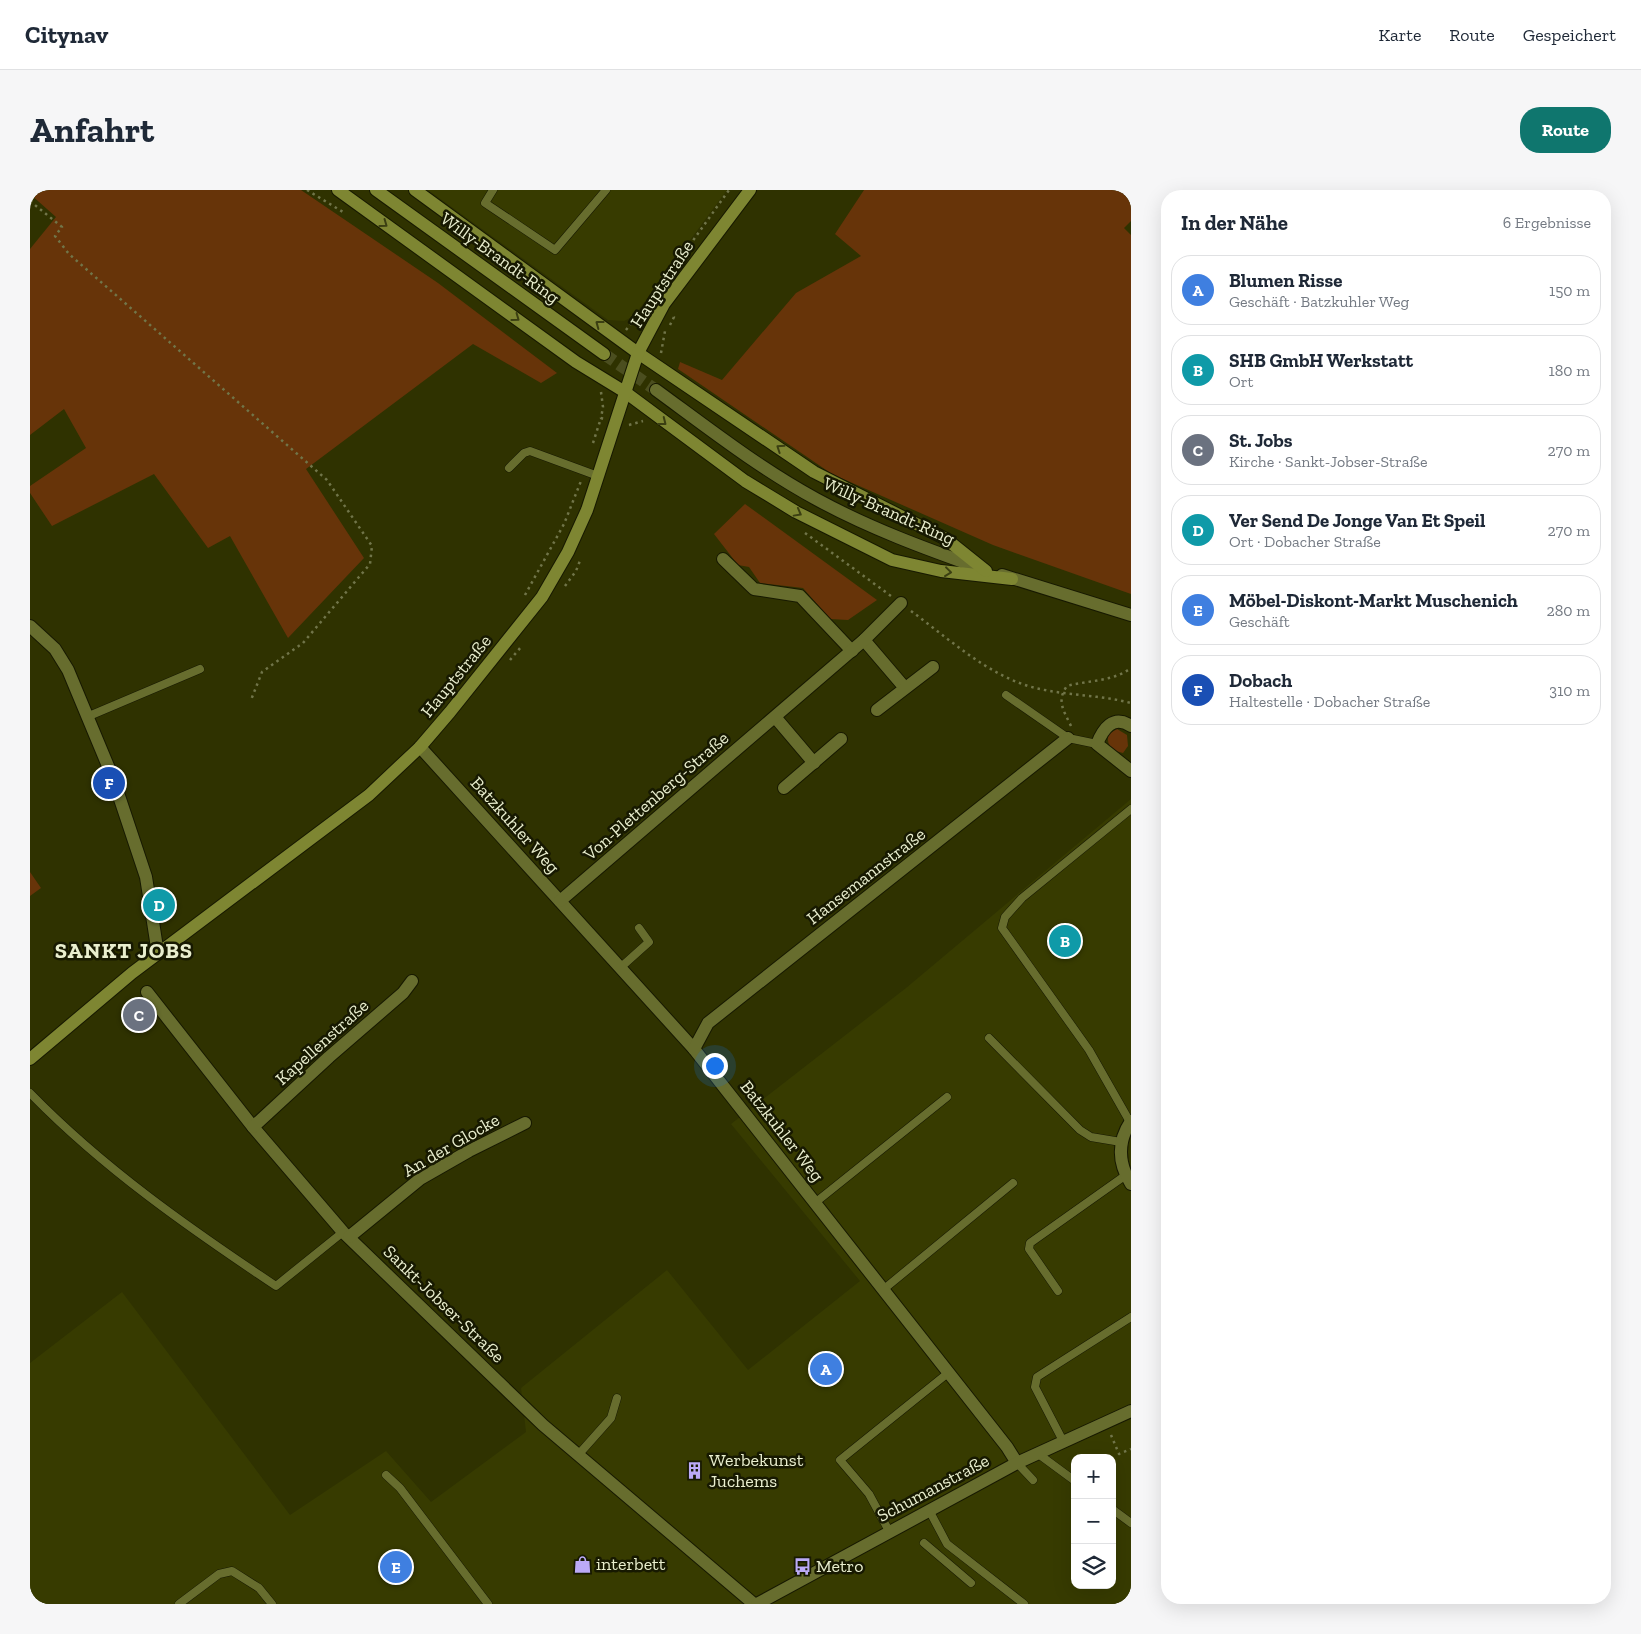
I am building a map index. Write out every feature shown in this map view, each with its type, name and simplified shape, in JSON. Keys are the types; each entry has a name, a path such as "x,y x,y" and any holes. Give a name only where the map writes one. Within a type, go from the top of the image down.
{"main road":[{"path":"338,190 576,362 625,392 745,481 796,512 892,560 916,566 1012,578"},
{"name":"Willy-Brandt-Ring","path":"376,190 604,354"},
{"path":"415,190 638,353 814,472 946,539 986,570"},
{"name":"Hauptstraße","path":"30,1059 158,954 335,822 390,777 420,747 542,597 568,552 587,510 638,353 664,304 749,191"}],"street":[{"name":"Willy-Brandt-Ring","path":"656,390 744,454 816,499 902,540 986,570 1131,615"},
{"path":"723,559 754,589 800,596 852,651"},
{"name":"Von-Plettenberg-Straße","path":"560,902 852,651 901,603"},
{"path":"30,626 55,649 68,670 89,716 113,778 146,877 158,954"},
{"path":"864,640 905,688"},
{"path":"877,710 933,667"},
{"path":"775,717 814,762"},
{"path":"1131,726 1124,722 1113,722 1102,730 1097,744 1131,771"},
{"path":"784,788 841,739"},
{"name":"Hansemannstraße","path":"694,1049 708,1023 1073,739"},
{"name":"Batzkuhler Weg","path":"420,747 694,1049 1008,1447 1017,1463"},
{"name":"Kapellenstraße","path":"253,1127 329,1057 403,993 412,981"},
{"name":"Sankt-Jobser-Straße","path":"147,992 253,1127 346,1234 543,1425 755,1604"},
{"path":"1128,1179 1121,1163 1121,1142 1131,1121"},
{"name":"An der Glocke","path":"346,1234 420,1180 469,1151 525,1124"},
{"name":"Schumanstraße","path":"755,1604 1017,1463 1131,1411"}],"lane":[{"path":"493,190 485,203 555,250 606,190"},
{"path":"509,468 524,453 530,451 598,476"},
{"path":"89,716 200,669"},
{"path":"1006,694 1073,739 1097,744"},
{"path":"1131,809 1022,898 1005,916 1002,928 1089,1050 1131,1121"},
{"path":"620,968 649,942 639,928"},
{"path":"990,1038 1080,1130 1091,1137 1121,1142"},
{"path":"30,1093 103,1161 171,1215 276,1286 346,1234"},
{"path":"816,1202 947,1097"},
{"path":"1058,1291 1029,1249 1030,1243 1128,1179"},
{"path":"884,1289 1014,1183"},
{"path":"1063,1441 1035,1387 1037,1377 1131,1318"},
{"path":"889,1531 869,1494 840,1460 948,1373"},
{"path":"579,1454 611,1418 617,1398"},
{"path":"1037,1453 1071,1478"},
{"path":"1017,1463 1034,1480"},
{"path":"386,1475 400,1488 488,1604"},
{"path":"929,1510 946,1544 1024,1604"},
{"path":"1116,1512 1131,1523"},
{"path":"924,1543 971,1583"},
{"path":"179,1604 218,1574 232,1571 259,1588 272,1604"}],"path":[{"path":"678,261 729,190"},
{"path":"30,201 62,227 55,236 69,254 327,480 372,546 370,564 303,643 262,672 251,700"},
{"path":"592,446 601,418"},
{"path":"627,433 630,425"},
{"path":"522,600 564,524 584,471"},
{"path":"560,594 576,571 583,553"},
{"path":"901,603 974,658 1003,675 1028,686 1061,693 1114,699 1131,703"},
{"path":"510,661 521,647"},
{"path":"1073,739 1061,704 1061,693 1067,686 1122,675 1131,668"},
{"path":"1106,1422 1119,1454 1131,1449"}],"shaded area":[{"path":"30,190 301,190 438,283 557,373 541,383 473,344 306,469 364,558 288,638 230,536 208,548 154,474 52,526 30,493 30,486 86,448 64,409 30,435 30,249 56,217 30,194"},
{"path":"428,190 727,190 634,316 624,321 608,320"},
{"path":"864,190 1131,190 1131,221 1124,228 1131,235 1131,594 993,545 832,474 678,369 680,362 722,380 796,293 861,256 835,234"},
{"path":"745,504 877,600 848,620 830,619 803,588 760,583 749,567 738,565 714,534"},
{"path":"1117,729 1127,735 1128,746 1123,753 1113,749 1108,741 1109,734"},
{"path":"1131,799 1131,1604 30,1604 30,1363 122,1292 290,1515 386,1451 431,1502 526,1432 521,1388 667,1270 748,1370 860,1281 731,1124 906,988"},
{"path":"30,872 41,888 30,896"}],"tunnel":[{"path":"604,354 656,390"}],"place":[{"name":"Dobach","path":"109,783"},
{"name":"Ver Send De Jonge Van Et Speil","path":"159,905"},
{"name":"SHB GmbH Werkstatt","path":"1065,941"},
{"name":"St. Jobs","path":"139,1015"},
{"name":"Blumen Risse","path":"826,1369"},
{"name":"Werbekunst Juchems","path":"695,1470"},
{"name":"interbett","path":"582,1564"},
{"name":"Metro","path":"802,1566"},
{"name":"Möbel-Diskont-Markt Muschenich","path":"396,1567"}],"district":[{"name":"SANKT JOBS","path":"124,950"}]}
